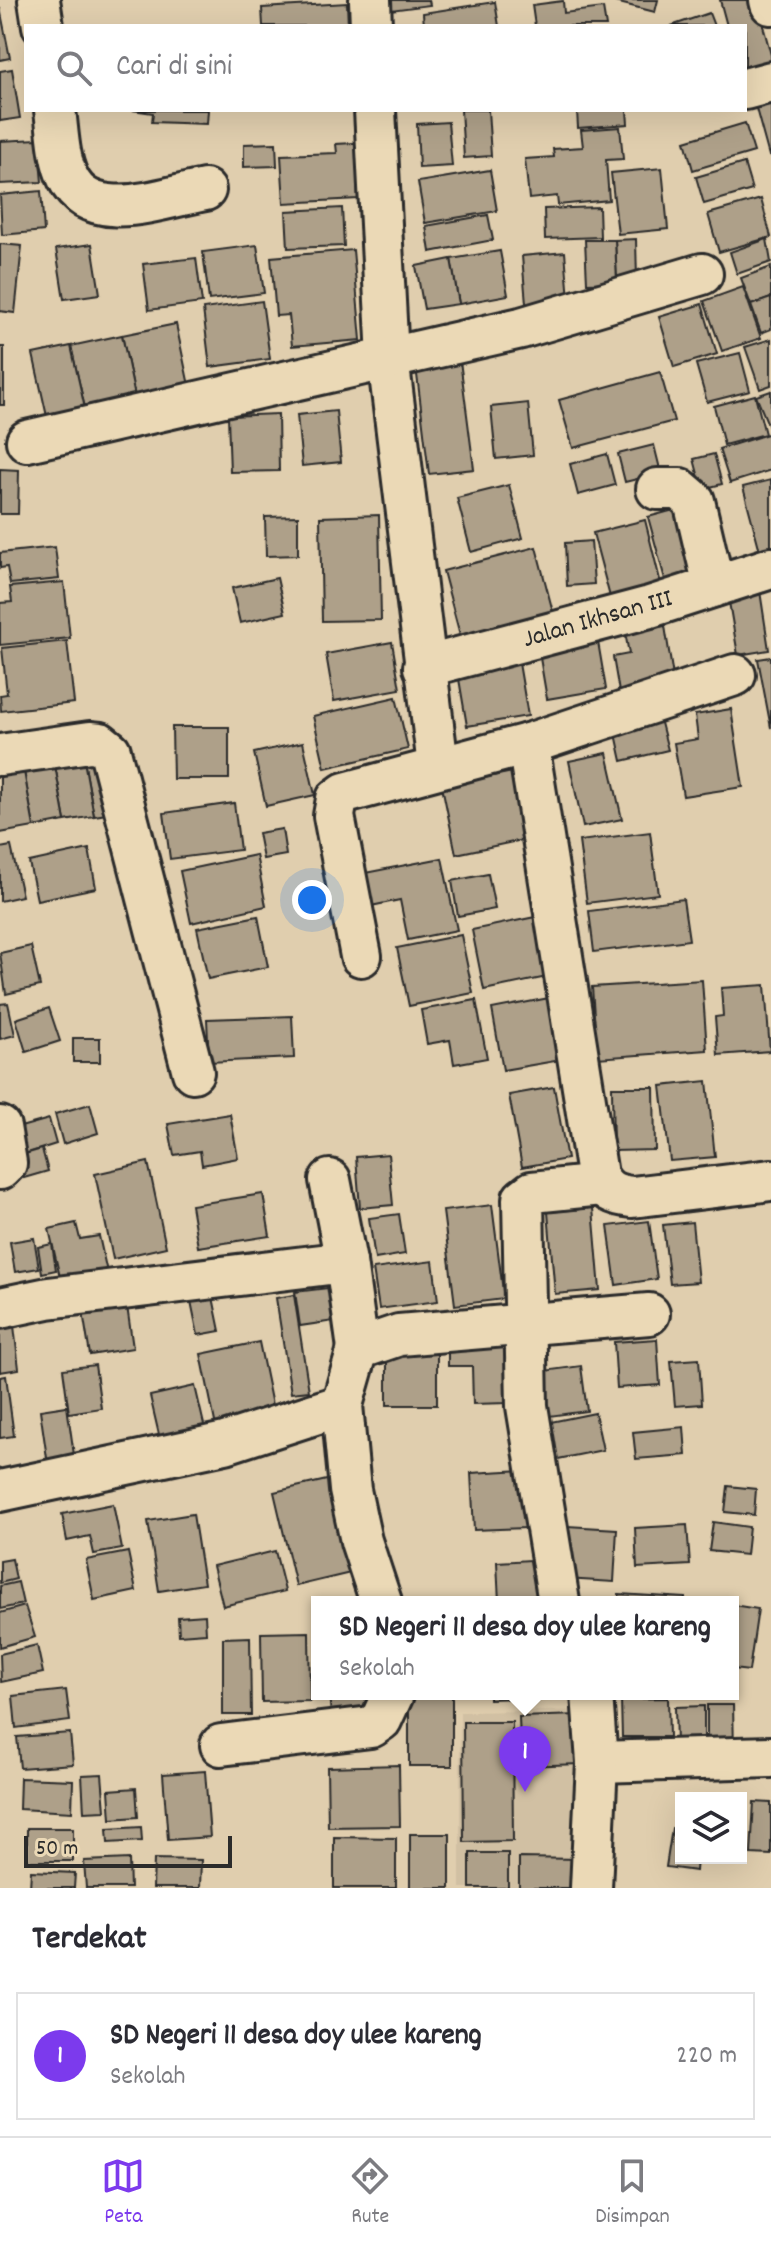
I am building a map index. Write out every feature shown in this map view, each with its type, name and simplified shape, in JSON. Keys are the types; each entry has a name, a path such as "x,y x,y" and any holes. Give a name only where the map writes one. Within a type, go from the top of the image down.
{"street":[{"path":"39,0 43,24"},
{"path":"370,0 371,24"},
{"path":"747,88 771,82"},
{"path":"55,112 62,163 73,188 85,199 108,207 205,190"},
{"path":"375,112 388,358 438,766"},
{"path":"27,441 521,328 702,274"},
{"path":"657,489 680,489 694,501 714,586"},
{"name":"Jalan Ikhsan III","path":"424,667 771,568"},
{"path":"361,956 334,816 337,799 345,793 438,766 528,744 735,675"},
{"path":"0,755 90,742 100,743 110,751 193,1072"},
{"path":"528,744 578,1069 597,1175 602,1185 618,1195 632,1197 771,1180"},
{"path":"0,1127 6,1163 0,1169"},
{"path":"330,1180 358,1349 342,1405 350,1490 361,1541 379,1596"},
{"path":"558,1596 527,1406 523,1199 532,1192 602,1185"},
{"path":"0,1308 93,1292 346,1262"},
{"path":"358,1349 399,1335 649,1314"},
{"path":"0,1491 225,1443 342,1405"},
{"path":"221,1745 371,1727 381,1720 390,1700"},
{"path":"591,1888 597,1762 592,1700"},
{"path":"597,1762 771,1757"}],"shaded area":[{"path":"591,1710 588,1888 460,1888 460,1712"}],"building":[{"path":"390,0 429,0 430,5 391,10"},
{"path":"607,0 658,0 655,12"},
{"path":"720,0 756,0 771,55 771,68 747,74 747,24 726,24"},
{"path":"563,1 564,13 603,8 606,24 535,24 532,5"},
{"path":"495,2 499,24 424,24 423,13"},
{"path":"347,3 348,24 263,24 262,8"},
{"path":"0,8 10,58 0,60"},
{"path":"709,13 713,24 677,24"},
{"path":"12,69 20,118 0,121 0,71"},
{"path":"771,101 771,156 769,156 755,105"},
{"path":"146,112 208,112 207,124 152,122 153,113"},
{"path":"461,112 488,112 491,156 464,158"},
{"path":"577,112 627,112 628,124 578,128"},
{"path":"448,122 452,166 419,168 417,124"},
{"path":"745,123 754,152 693,170 685,141"},
{"path":"620,127 623,159 606,160 609,200 558,205 557,196 529,199 525,159 554,157 553,149 583,147 581,130"},
{"path":"38,139 42,182 0,184 0,141"},
{"path":"372,142 374,175 357,176 358,199 284,203 281,155 337,153 336,144"},
{"path":"276,143 277,166 244,167 244,144"},
{"path":"744,163 752,190 704,204 696,177"},
{"path":"662,168 668,229 618,234 611,173"},
{"path":"490,170 497,211 425,223 418,182"},
{"path":"41,191 44,231 2,235 0,195"},
{"path":"761,199 771,237 719,252 708,214"},
{"path":"599,207 600,237 545,239 544,209"},
{"path":"342,208 344,246 288,248 286,211"},
{"path":"488,215 493,240 430,252 426,226"},
{"path":"636,239 637,281 617,282 615,240"},
{"path":"767,239 771,262 737,274 730,252"},
{"path":"585,240 615,240 617,282 587,283"},
{"path":"0,244 22,246 15,313 0,311"},
{"path":"92,244 100,294 64,299 56,249"},
{"path":"257,245 264,293 209,300 203,252"},
{"path":"353,250 361,340 292,346 289,315 276,316 271,257"},
{"path":"500,251 508,295 459,304 451,259"},
{"path":"565,252 570,311 527,315 522,256"},
{"path":"196,258 202,303 149,310 143,264"},
{"path":"451,259 459,304 424,309 416,266"},
{"path":"771,267 771,298 751,305 741,278"},
{"path":"743,287 761,338 722,351 704,301"},
{"path":"771,298 771,329 761,333 751,305"},
{"path":"262,301 270,359 210,367 203,309"},
{"path":"702,304 717,354 674,367 659,317"},
{"path":"176,324 192,400 138,411 122,335"},
{"path":"122,335 138,411 88,422 71,346"},
{"path":"771,339 771,385 760,389 745,347"},
{"path":"71,346 88,422 50,430 33,354"},
{"path":"0,347 4,347 4,405 0,405"},
{"path":"459,353 474,469 429,474 415,358"},
{"path":"740,353 750,391 707,402 696,364"},
{"path":"660,372 674,421 573,448 559,400"},
{"path":"771,391 771,426 769,427 756,396"},
{"path":"755,395 765,434 724,445 714,406"},
{"path":"528,403 533,455 496,459 491,407"},
{"path":"336,411 341,462 302,466 297,415"},
{"path":"278,414 279,471 230,472 228,416"},
{"path":"771,433 771,470 730,483 719,449"},
{"path":"654,445 661,473 625,482 618,454"},
{"path":"607,454 615,485 578,495 570,464"},
{"path":"714,454 722,484 702,489 694,459"},
{"path":"0,469 19,470 18,514 0,514"},
{"path":"771,480 771,548 760,551 743,487"},
{"path":"509,485 523,538 471,552 457,498"},
{"path":"689,506 706,572 666,583 648,517"},
{"path":"379,515 381,620 322,621 320,517"},
{"path":"298,516 298,555 266,556 265,517"},
{"path":"645,520 661,584 610,597 593,533"},
{"path":"591,541 594,584 567,586 565,543"},
{"path":"55,547 59,579 10,584 7,567 0,568 0,553"},
{"path":"536,547 553,612 460,635 443,571"},
{"path":"277,578 285,613 240,623 232,588"},
{"path":"64,582 70,638 0,645 0,603 12,602 10,587"},
{"path":"760,591 769,650 738,655 728,596"},
{"path":"665,626 674,683 619,692 613,657 629,654 625,632"},
{"path":"597,636 606,689 547,699 538,646"},
{"path":"67,641 74,703 1,711 0,695 7,694 2,648"},
{"path":"392,642 400,689 334,701 326,654"},
{"path":"771,657 771,728 758,659"},
{"path":"519,663 528,716 467,726 458,673"},
{"path":"396,697 408,749 325,768 313,716"},
{"path":"731,709 743,787 683,796 674,743 698,739 695,715"},
{"path":"660,719 668,750 622,761 615,729"},
{"path":"172,727 229,727 229,779 173,779"},
{"path":"303,742 315,795 266,806 254,753"},
{"path":"108,751 119,812 94,816 83,755"},
{"path":"607,753 622,819 583,827 569,761"},
{"path":"83,755 94,816 65,821 54,760"},
{"path":"54,760 65,821 34,827 23,766"},
{"path":"23,766 34,827 0,833 0,770"},
{"path":"518,771 532,838 456,854 442,786"},
{"path":"234,803 240,850 170,859 164,813"},
{"path":"282,829 286,855 263,859 258,833"},
{"path":"650,832 658,894 587,903 579,841"},
{"path":"11,846 22,896 0,901 0,848"},
{"path":"89,849 96,888 37,900 29,862"},
{"path":"256,855 266,906 191,923 180,871"},
{"path":"442,858 457,930 408,940 400,900 371,906 365,873"},
{"path":"488,874 495,909 458,916 452,881"},
{"path":"683,899 689,940 594,952 589,911"},
{"path":"258,916 268,967 208,979 197,928"},
{"path":"535,917 547,977 484,990 472,930"},
{"path":"461,935 473,993 409,1006 397,948"},
{"path":"31,946 40,986 6,994 0,953"},
{"path":"702,980 707,1050 597,1058 592,987"},
{"path":"765,985 770,1051 718,1055 715,1017 723,1016 721,988"},
{"path":"549,998 561,1060 503,1070 492,1009"},
{"path":"476,1000 487,1058 454,1064 450,1040 427,1044 421,1010"},
{"path":"8,1003 15,1035 0,1039 0,1004"},
{"path":"49,1008 60,1041 26,1052 16,1019"},
{"path":"292,1016 294,1058 209,1062 207,1019"},
{"path":"73,1038 100,1038 100,1062 73,1062"},
{"path":"707,1081 715,1157 670,1161 661,1086"},
{"path":"554,1087 567,1159 522,1167 509,1095"},
{"path":"612,1087 654,1087 655,1150 613,1151"},
{"path":"90,1104 98,1133 63,1144 55,1114"},
{"path":"230,1114 238,1158 202,1165 200,1151 174,1155 168,1124"},
{"path":"49,1119 56,1144 18,1156 10,1130"},
{"path":"42,1149 48,1171 24,1178 18,1156"},
{"path":"388,1154 393,1205 360,1208 356,1157"},
{"path":"148,1162 166,1247 113,1259 95,1174"},
{"path":"263,1194 270,1236 198,1247 191,1205"},
{"path":"492,1205 504,1299 455,1305 443,1211"},
{"path":"593,1208 600,1290 555,1294 548,1212"},
{"path":"399,1214 405,1254 375,1259 369,1218"},
{"path":"649,1221 657,1279 616,1285 608,1226"},
{"path":"692,1222 698,1282 670,1284 663,1225"},
{"path":"76,1223 80,1239 99,1236 108,1277 62,1286 49,1229"},
{"path":"34,1238 39,1268 15,1272 10,1242"},
{"path":"52,1244 56,1270 42,1273 38,1247"},
{"path":"433,1261 438,1301 379,1309 373,1269"},
{"path":"336,1287 341,1320 300,1326 295,1292"},
{"path":"294,1295 309,1391 291,1393 276,1298"},
{"path":"213,1297 220,1331 198,1335 191,1301"},
{"path":"126,1299 133,1348 90,1355 82,1306"},
{"path":"13,1317 19,1369 0,1372 0,1319"},
{"path":"507,1339 508,1403 473,1404 472,1366 448,1366 448,1340"},
{"path":"657,1339 660,1385 617,1388 614,1342"},
{"path":"259,1342 274,1415 216,1427 201,1354"},
{"path":"387,1342 437,1342 437,1405 387,1405"},
{"path":"699,1359 702,1404 675,1406 671,1361"},
{"path":"95,1365 101,1408 69,1413 63,1369"},
{"path":"581,1366 587,1411 542,1417 536,1372"},
{"path":"6,1376 14,1436 0,1438 0,1377"},
{"path":"195,1386 205,1429 160,1439 150,1396"},
{"path":"67,1406 75,1462 48,1465 40,1410"},
{"path":"595,1413 603,1450 543,1462 536,1425"},
{"path":"684,1427 686,1455 636,1459 633,1432"},
{"path":"524,1470 526,1528 474,1530 471,1473"},
{"path":"340,1477 363,1570 296,1586 274,1492"},
{"path":"728,1486 756,1489 754,1515 725,1512"},
{"path":"113,1504 122,1549 94,1554 90,1536 67,1541 62,1514"},
{"path":"193,1514 204,1584 159,1591 148,1521"},
{"path":"713,1522 749,1527 746,1555 709,1551"},
{"path":"687,1525 690,1565 637,1568 635,1528"},
{"path":"567,1526 617,1529 614,1582 565,1579"},
{"path":"275,1551 285,1591 223,1606 213,1566"},
{"path":"128,1552 136,1591 94,1600 86,1560"},
{"path":"12,1559 16,1579 0,1583 0,1561"},
{"path":"546,1559 549,1596 499,1596 497,1562"},
{"path":"18,1582 23,1604 0,1609 0,1586"},
{"path":"25,1606 35,1637 0,1647 0,1613"},
{"path":"739,1606 758,1609 749,1671 739,1670"},
{"path":"205,1615 206,1633 179,1635 178,1617"},
{"path":"309,1632 310,1701 262,1702 261,1633"},
{"path":"250,1637 251,1715 223,1715 223,1638"},
{"path":"37,1645 43,1673 1,1682 0,1654"},
{"path":"66,1690 70,1721 16,1728 13,1696"},
{"path":"330,1700 374,1700 375,1712 331,1715"},
{"path":"409,1700 452,1700 452,1766 409,1766"},
{"path":"621,1700 668,1700 669,1737 622,1737"},
{"path":"707,1705 733,1705 734,1749 707,1749"},
{"path":"704,1706 704,1744 676,1744 675,1707"},
{"path":"579,1715 581,1764 521,1766 519,1717"},
{"path":"463,1722 512,1722 513,1841 464,1842"},
{"path":"70,1733 73,1764 20,1768 17,1737"},
{"path":"399,1765 400,1826 328,1827 327,1767"},
{"path":"205,1771 210,1837 168,1840 163,1774"},
{"path":"102,1774 105,1811 84,1812 82,1775"},
{"path":"20,1778 73,1780 72,1812 19,1809"},
{"path":"136,1788 138,1817 111,1819 109,1790"},
{"path":"754,1802 771,1803 771,1855 751,1854"},
{"path":"141,1827 142,1841 108,1843 107,1829"},
{"path":"27,1828 73,1828 73,1861 27,1861"},
{"path":"672,1828 675,1828 675,1864 697,1864 696,1871 666,1867"},
{"path":"410,1834 450,1834 450,1888 410,1888"},
{"path":"334,1837 396,1838 396,1888 334,1888"},
{"path":"470,1853 508,1853 508,1888 470,1888"},
{"path":"519,1858 581,1859 581,1888 519,1888"},
{"path":"129,1859 130,1888 86,1888 84,1861"},
{"path":"154,1859 201,1860 200,1888 153,1888"},
{"path":"31,1871 75,1873 74,1888 30,1888"}],"place":[{"name":"SD Negeri 11 desa doy ulee kareng","path":"525,1792"}]}
